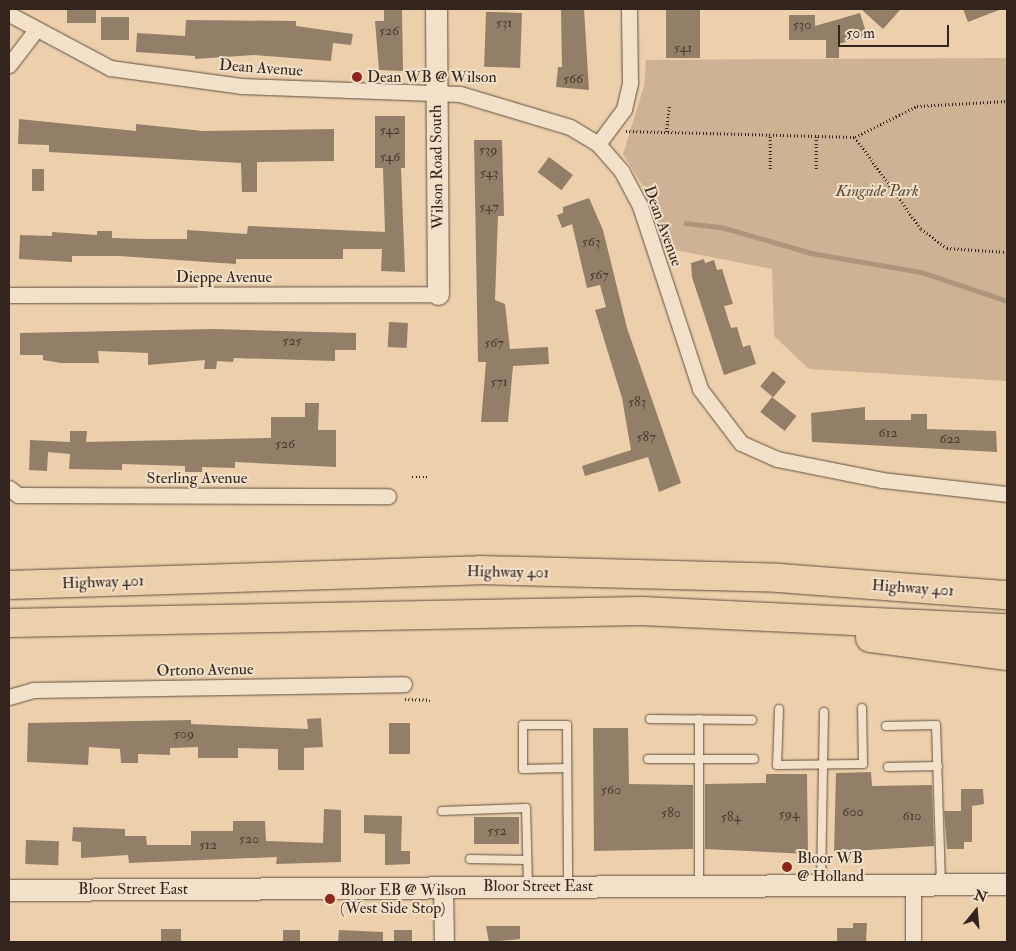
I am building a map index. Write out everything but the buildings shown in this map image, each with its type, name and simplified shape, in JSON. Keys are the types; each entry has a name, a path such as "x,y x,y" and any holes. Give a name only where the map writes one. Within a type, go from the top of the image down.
{"highway":[{"name":"Highway 401","path":"9,585 480,570 779,578 1007,595"},
{"path":"642,611 1007,656"},
{"path":"9,623 642,611 1007,628"}],"main road":[{"name":"Wilson Road South","path":"436,9 438,294"},
{"name":"Bloor Street East","path":"9,890 1007,884"}],"street":[{"path":"598,144 613,127 624,109 630,83 629,9"},
{"name":"Dean Avenue","path":"9,14 35,31 110,68 241,86 437,92 470,96 548,117 598,144 622,172 640,206 700,389 741,443 777,459 882,480 1007,494"},
{"path":"9,65 35,31"},
{"name":"Dieppe Avenue","path":"9,295 438,294"},
{"name":"Sterling Avenue","path":"9,488 18,495 388,496"},
{"name":"Ortono Avenue","path":"9,697 33,690 404,684"},
{"path":"913,885 913,942"},
{"path":"443,887 444,942"}],"lane":[{"path":"779,709 777,765 863,764 862,708"},
{"path":"821,885 824,712"},
{"path":"650,719 752,720"},
{"path":"699,719 699,885"},
{"path":"567,768 523,769 523,725 567,725 568,886"},
{"path":"886,726 936,725 941,885"},
{"path":"648,759 754,760"},
{"path":"888,767 938,766"},
{"path":"442,811 526,808 528,886"},
{"path":"470,859 527,860"}],"path":[{"path":"613,127 666,132 855,138 917,106 1007,101"},
{"path":"666,132 669,106"},
{"path":"770,136 770,169"},
{"path":"816,137 816,169"},
{"path":"855,138 921,230 947,248 1007,252"},
{"path":"412,477 427,478"}],"green space":[{"name":"Kingside Park","path":"1007,58 1007,381 809,369 774,336 772,269 660,247 644,188 623,154 644,86 646,60"}],"waterway":[{"path":"686,223 725,228 811,253 921,272 1007,301"}],"place":[{"name":"Dean WB @ Wilson","path":"357,77"},
{"name":"Bloor WB @ Holland","path":"787,867"},
{"name":"Bloor EB @ Wilson (West Side Stop)","path":"330,899"}]}
